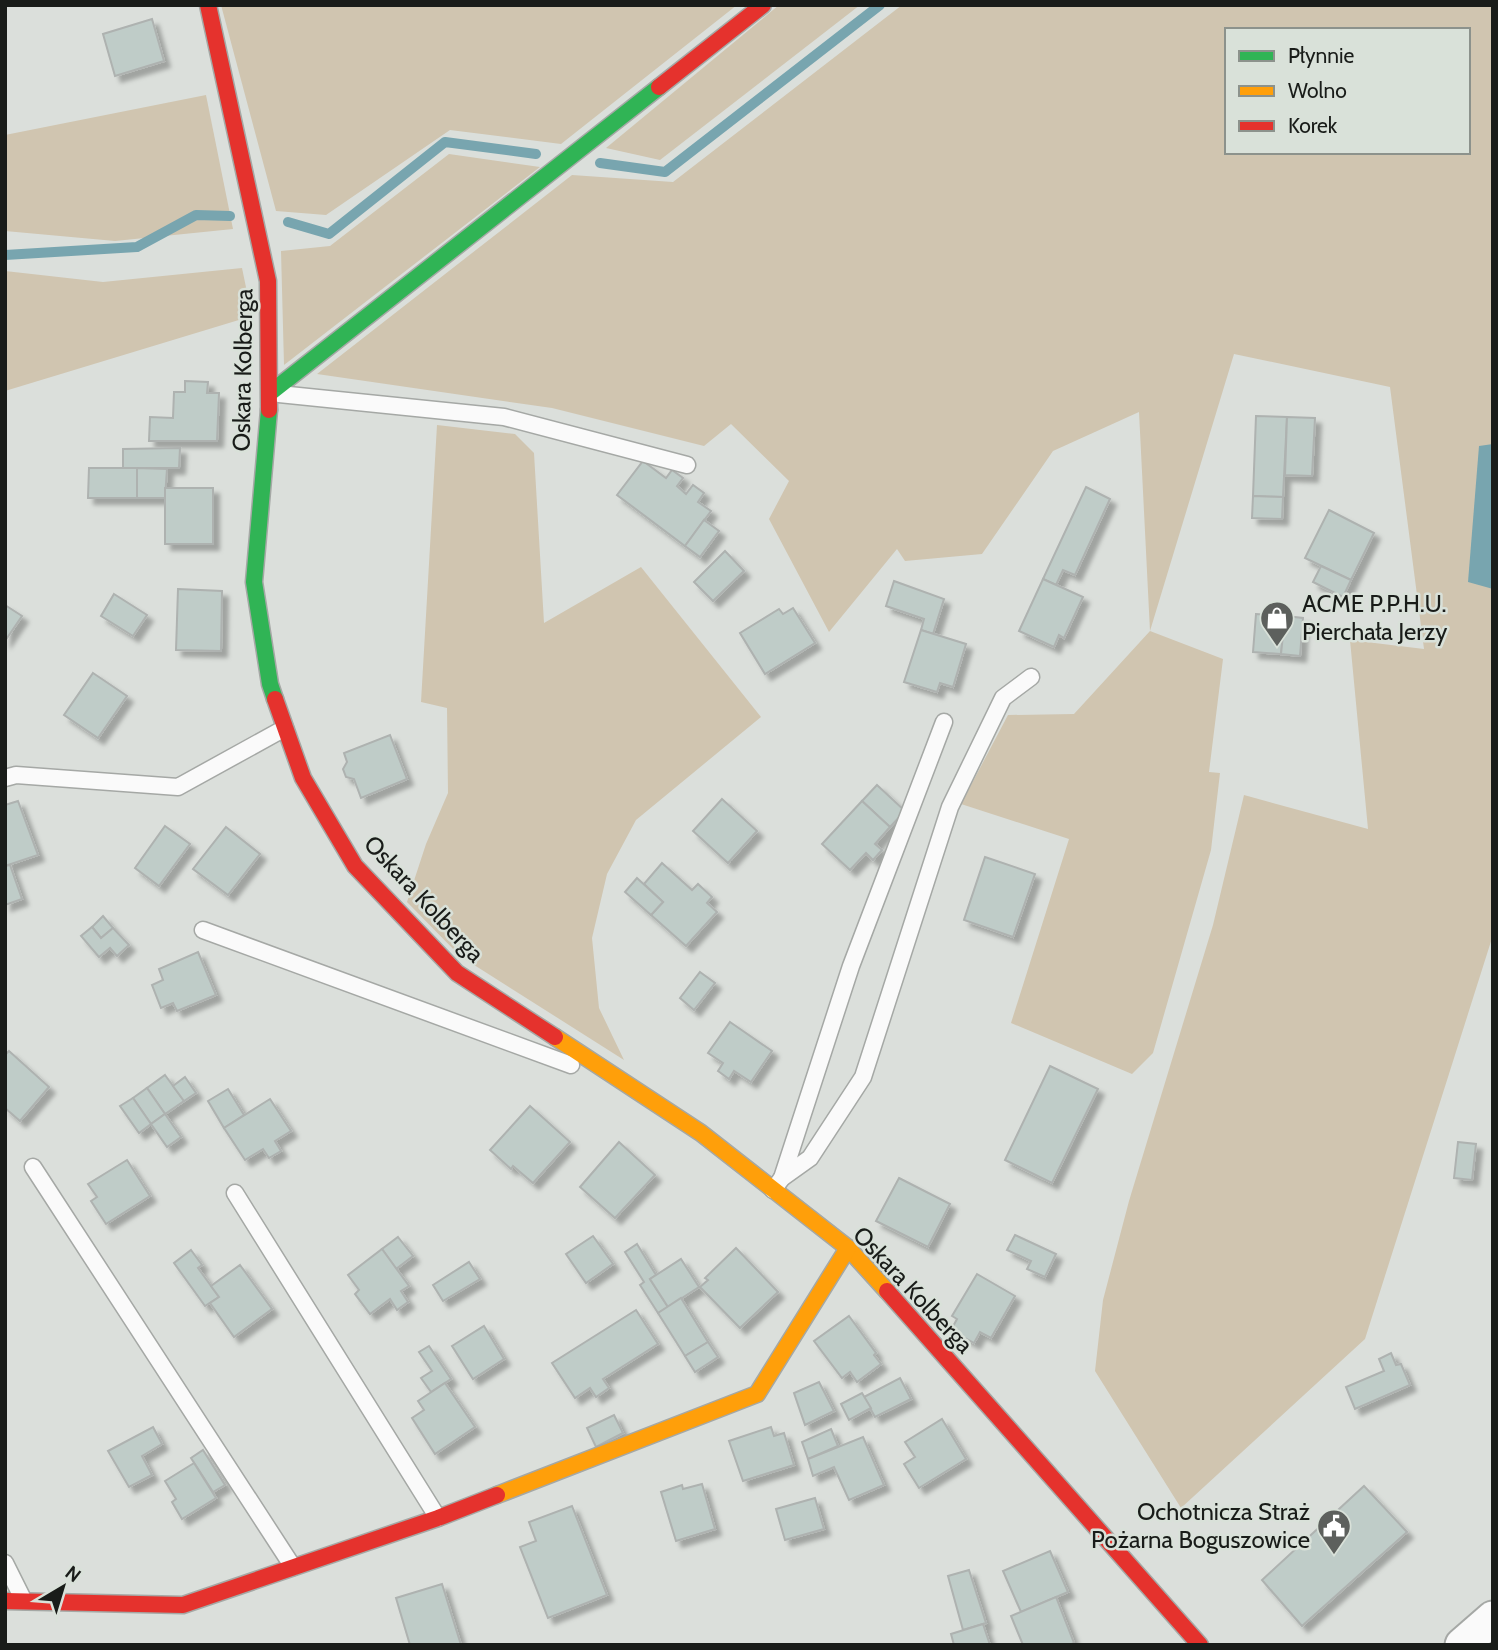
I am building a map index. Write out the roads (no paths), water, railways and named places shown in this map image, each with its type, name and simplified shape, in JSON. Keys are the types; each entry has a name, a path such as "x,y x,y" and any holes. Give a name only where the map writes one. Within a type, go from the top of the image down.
{"street":[{"name":"Oskara Kolberga","path":"208,5 268,281 270,393 254,582 270,684 303,778 355,866 457,973 778,1184 848,1248 1200,1645"},
{"path":"270,393 763,5"},
{"path":"5,1601 183,1605 438,1518 757,1394 848,1248"},
{"path":"1462,1645 1493,1618"}],"lane":[{"path":"270,393 504,417 687,465"},
{"path":"778,1184 810,1158 863,1077 950,807 1003,698 1031,677"},
{"path":"778,1184 851,966 944,722"},
{"path":"5,778 16,775 178,787 285,727"},
{"path":"203,930 629,1086"},
{"path":"33,1167 293,1567"},
{"path":"235,1193 438,1518"},
{"path":"5,1563 24,1601"}],"water":[{"path":"1493,444 1493,589 1468,582 1479,446"}],"waterway":[{"path":"600,163 665,172 880,5"},
{"path":"288,222 329,234 445,142 536,154"},
{"path":"5,255 137,247 196,215 230,216"}],"place":[{"name":"ACME P.P.H.U. Pierchała Jerzy","path":"1277,648"},
{"name":"Ochotnicza Straż Pożarna Boguszowice","path":"1334,1556"}]}
